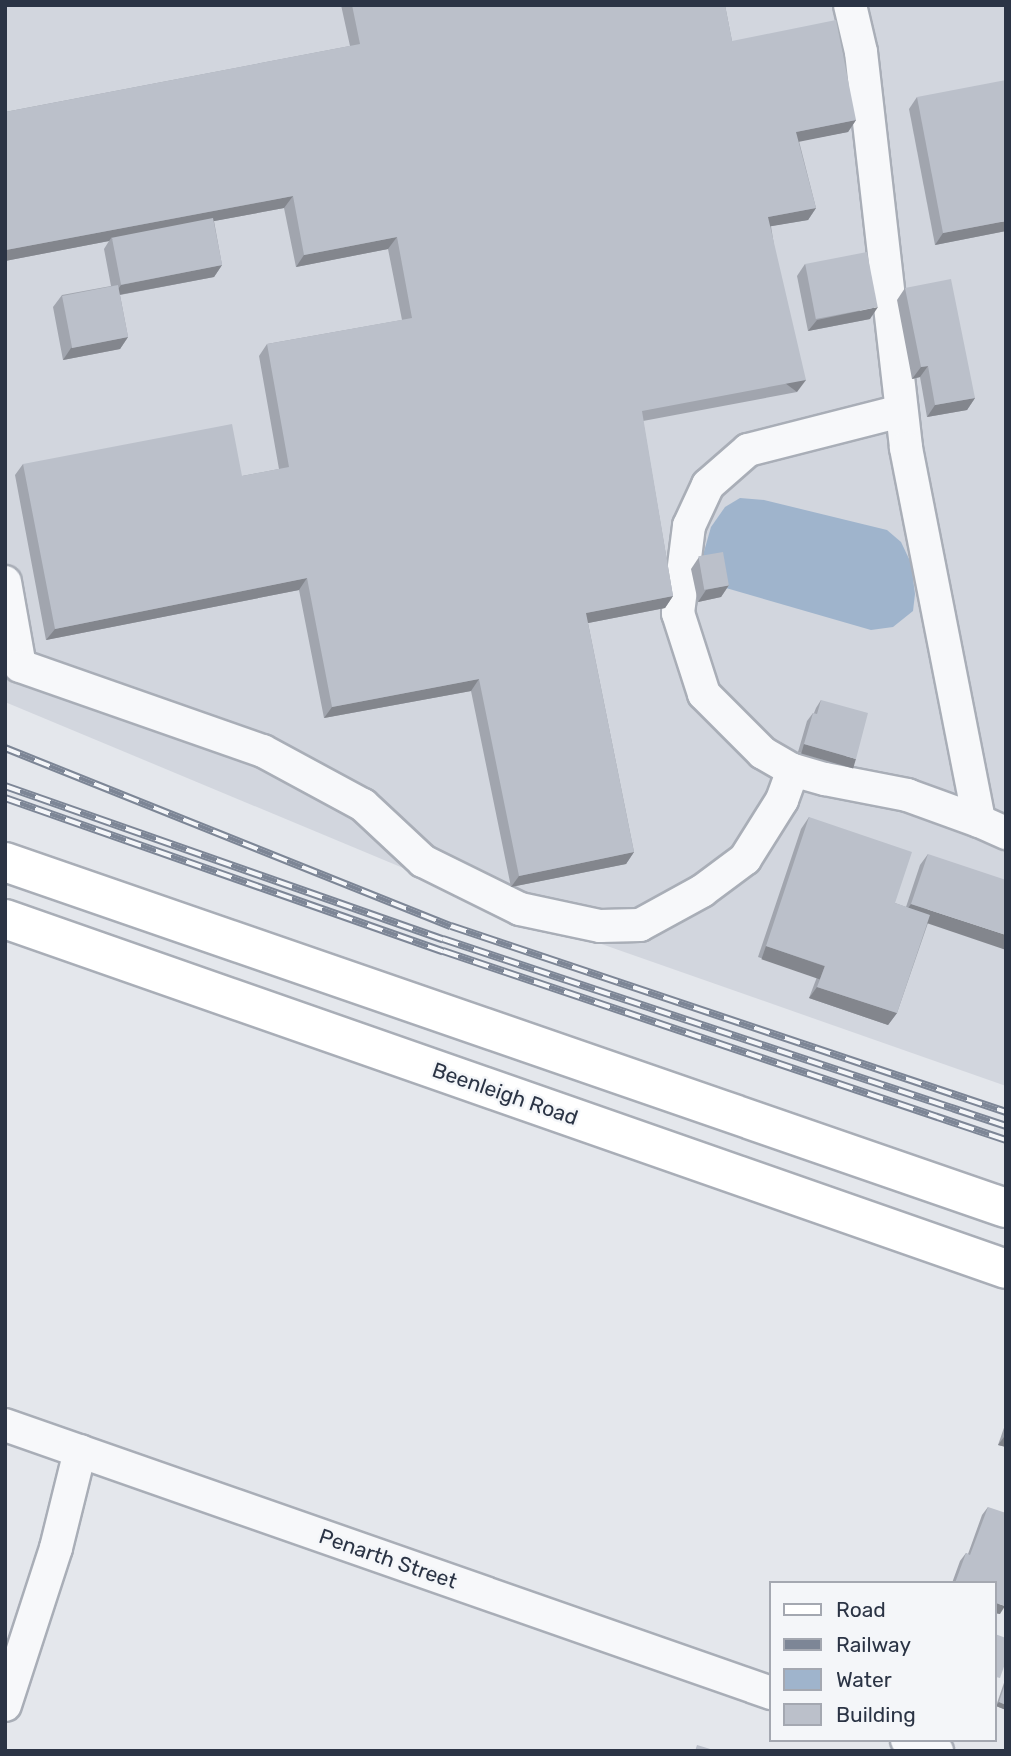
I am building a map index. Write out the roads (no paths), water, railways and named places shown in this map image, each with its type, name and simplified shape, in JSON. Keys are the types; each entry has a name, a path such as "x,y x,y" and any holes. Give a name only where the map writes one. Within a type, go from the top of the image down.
{"main road":[{"path":"5,862 1006,1208"},
{"name":"Beenleigh Road","path":"5,919 1006,1269"}],"street":[{"path":"849,5 860,52 906,448 992,827"},
{"path":"901,411 748,450 708,485 689,526 678,613 704,694 763,753 793,770 907,794 992,827"},
{"path":"5,582 20,666 263,751 363,805 422,861 520,909 600,926 640,925 702,891 745,859 782,800 793,770"},
{"name":"Penarth Street","path":"5,1425 769,1692"},
{"path":"5,1705 56,1548 80,1451"},
{"path":"912,1742 937,1751"}],"water":[{"path":"740,498 764,500 887,530 901,542 911,563 915,594 913,611 893,627 871,630 726,588 703,555 711,527 725,507"}],"railway":[{"path":"5,748 451,926 1006,1112"},
{"path":"5,786 443,939 1006,1126"},
{"path":"5,798 443,951 1006,1140"}]}
